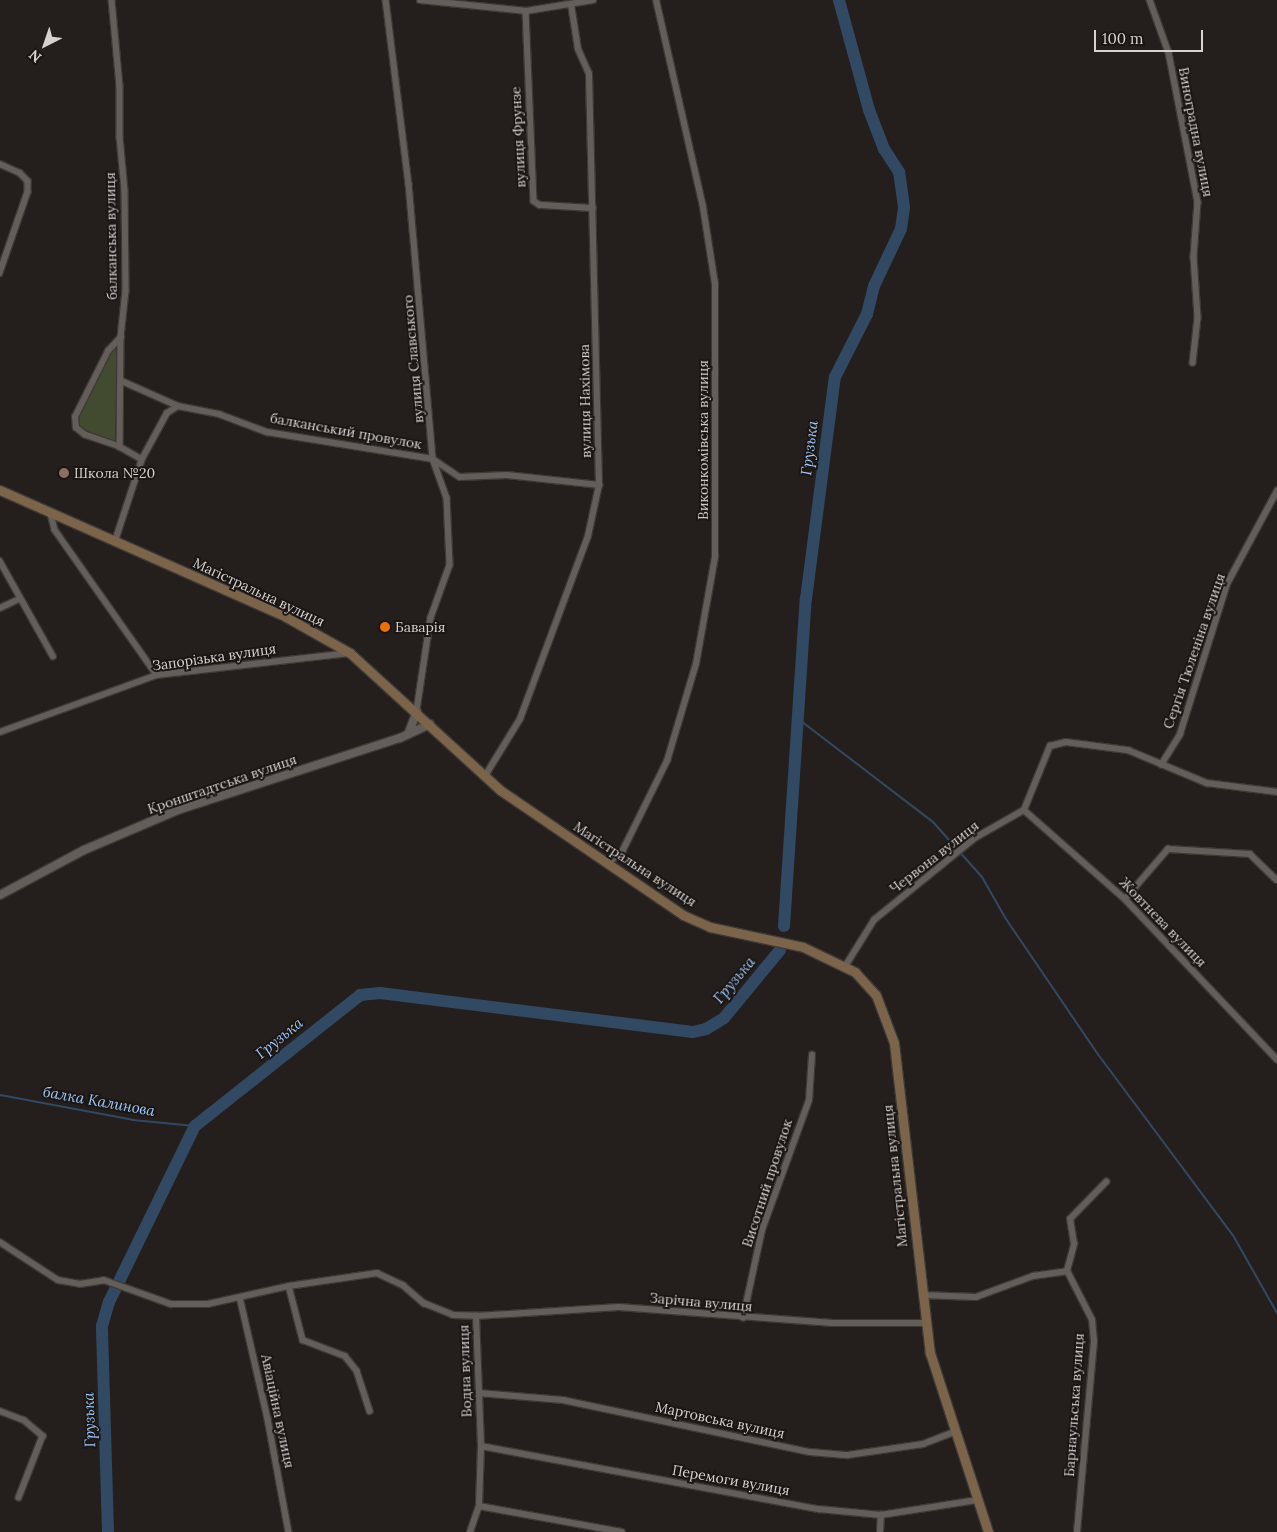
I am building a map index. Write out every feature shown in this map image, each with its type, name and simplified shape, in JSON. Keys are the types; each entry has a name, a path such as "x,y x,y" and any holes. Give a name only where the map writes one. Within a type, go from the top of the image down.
{"main road":[{"name":"Магістральна вулиця","path":"0,490 286,617 350,653 417,711 485,776 514,800 683,915 710,927 803,947 846,965 876,995 894,1043 924,1323 930,1353 988,1532"}],"street":[{"name":"балканська вулиця","path":"112,0 120,86 120,137 125,191 126,290 121,337 120,447"},
{"name":"вулиця Славського","path":"386,0 409,184 434,459 447,498 450,565 431,618 417,711"},
{"path":"420,0 526,11 593,0"},
{"name":"Виконкомівська вулиця","path":"608,863 622,852 667,761 696,664 715,557 714,284 703,207 656,0"},
{"name":"Виноградна вулиця","path":"1150,0 1169,53 1198,202 1194,257 1198,318 1193,363"},
{"name":"вулиця Нахімова","path":"485,776 520,719 588,536 599,485 590,74 578,49 571,5"},
{"name":"вулиця Фрунзе","path":"526,11 534,201 540,206 593,208"},
{"path":"0,164 20,173 28,181 28,192 0,273"},
{"path":"121,337 108,351 75,417 76,428 85,435 120,447 142,459"},
{"name":"балканський провулок","path":"122,381 178,406 219,414 267,432 434,459 460,477 507,475 599,485"},
{"path":"115,541 142,459 167,413 178,406"},
{"name":"Сергія Тюленіна вулиця","path":"1161,766 1180,734 1227,584 1277,491"},
{"path":"52,514 55,530 157,675"},
{"path":"0,561 19,599 53,656"},
{"path":"0,608 19,599"},
{"name":"Запорізька вулиця","path":"0,732 157,675 350,653"},
{"path":"409,732 417,711"},
{"name":"Кронштадтська вулиця","path":"0,895 84,850 178,810 400,738 409,732 430,724"},
{"path":"1024,810 1050,746 1066,742 1128,750 1161,766 1228,788 1277,792"},
{"name":"Жовтнева вулиця","path":"1024,810 1125,899 1277,1059"},
{"name":"Червона вулиця","path":"846,965 874,920 975,838 1024,810"},
{"path":"1125,899 1168,848 1250,854 1277,880"},
{"name":"Висотний провулок","path":"743,1318 762,1230 809,1100 812,1055"},
{"path":"922,1295 976,1297 1033,1276 1067,1271 1074,1244 1070,1219 1106,1182"},
{"name":"Водна вулиця","path":"0,1242 58,1280 80,1284 99,1280 113,1283 171,1304 208,1304 289,1286 377,1273 403,1285 424,1304 454,1314 476,1316 481,1446 479,1506 470,1532"},
{"name":"Барнаульська вулиця","path":"1067,1271 1092,1320 1094,1342 1077,1532"},
{"path":"289,1286 303,1340 346,1356 357,1371 370,1411"},
{"name":"Авіаційна вулиця","path":"240,1296 268,1419 288,1532"},
{"name":"Зарічна вулиця","path":"476,1316 619,1307 743,1318 832,1323 924,1323"},
{"name":"Мартовська вулиця","path":"479,1393 563,1400 810,1452 848,1454 923,1444 955,1432"},
{"path":"0,1411 24,1420 43,1436 19,1498"},
{"name":"Перемоги вулиця","path":"481,1446 819,1509 881,1516 977,1500"},
{"path":"479,1506 622,1532"},
{"path":"880,1532 881,1516"}],"green space":[{"path":"118,345 115,443 88,433 80,427 78,418 111,351"}],"waterway":[{"name":"Грузька","path":"784,926 806,599 835,377 867,314 874,286 901,229 904,207 899,172 884,149 869,110 839,0"},
{"path":"797,718 933,822 982,877 1006,919 1097,1053 1234,1237 1277,1313"},
{"name":"Грузька","path":"108,1532 102,1326 109,1302 195,1126 360,995 380,993 693,1032 706,1029 724,1018 780,950"},
{"name":"балка Калинова","path":"0,1095 133,1120 195,1126"}],"place":[{"name":"Школа №20","path":"64,473"},
{"name":"Баварія","path":"385,627"}]}
